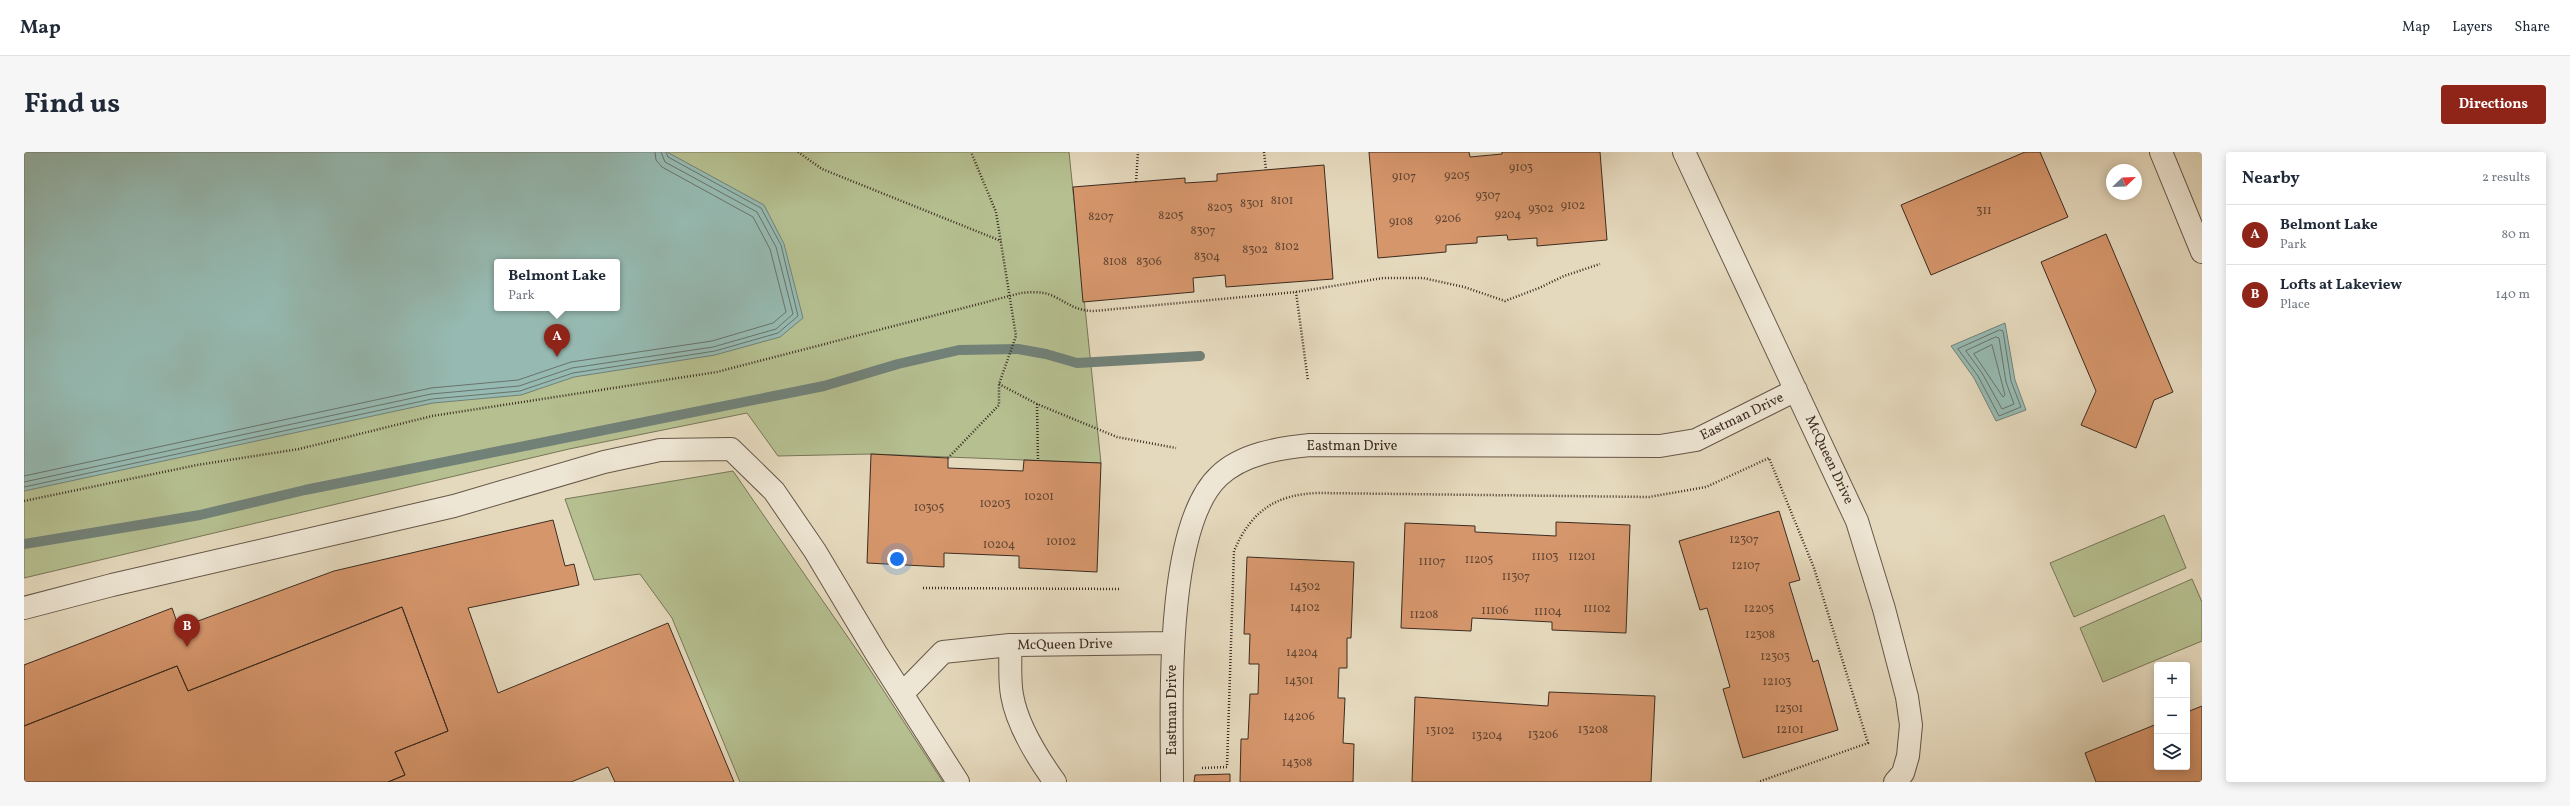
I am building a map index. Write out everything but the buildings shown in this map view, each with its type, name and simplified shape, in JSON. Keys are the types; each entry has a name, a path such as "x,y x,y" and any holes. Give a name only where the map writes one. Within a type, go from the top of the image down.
{"street":[{"name":"McQueen Drive","path":"1684,152 1857,521 1884,609 1907,697 1911,725 1908,756 1903,773 1895,782"},
{"path":"2161,152 2202,252"},
{"name":"Eastman Drive","path":"1172,782 1172,643 1190,528 1199,504 1219,476 1241,462 1282,447 1310,445 1660,446 1696,440 1796,390"},
{"path":"24,608 112,585 454,506 618,459 660,450 731,449 774,491 816,551 902,694 958,782"},
{"name":"McQueen Drive","path":"1055,782 1040,762 1016,713 1012,694 1010,645 1172,643"},
{"path":"902,694 943,652 1010,645"}],"path":[{"path":"798,152 822,168 1001,242"},
{"path":"948,458 998,405 999,384 1016,336 1011,294 996,212 971,152"},
{"path":"1136,182 1138,152"},
{"path":"1264,152 1266,170"},
{"path":"24,501 197,465 299,449 432,416 717,372 1011,294 1035,292 1052,295 1080,311 1094,312 1296,292 1383,278 1423,278 1464,287 1505,301 1539,288 1564,276 1600,264"},
{"path":"1296,292 1308,381"},
{"path":"999,384 1037,404 1117,437 1176,448"},
{"path":"1037,404 1038,461"},
{"path":"1202,768 1227,767 1234,551 1241,534 1253,517 1270,505 1296,494 1319,493 1649,497 1706,487 1769,458 1814,568 1868,743 1758,782"},
{"path":"923,588 1121,589"}],"green space":[{"path":"24,152 1069,152 1101,463 871,454 778,456 747,413 569,449 24,578"},
{"path":"733,471 863,659 943,782 740,782 672,618 640,574 594,580 565,499"},
{"path":"2164,515 2186,568 2074,617 2050,563"},
{"path":"2192,579 2202,602 2202,641 2103,682 2080,628"}],"water":[{"path":"24,152 667,152 764,205 784,244 803,318 780,337 715,355 574,377 521,395 433,403 24,491"},
{"path":"2005,323 2015,380 2026,410 1996,421 1974,378 1951,346"}],"waterway":[{"path":"24,544 200,515 305,490 824,386 898,364 959,350 1018,349 1046,354 1077,363 1200,356"}],"place":[{"name":"Belmont Lake","path":"557,357"},
{"name":"Lofts at Lakeview","path":"187,647"}]}
